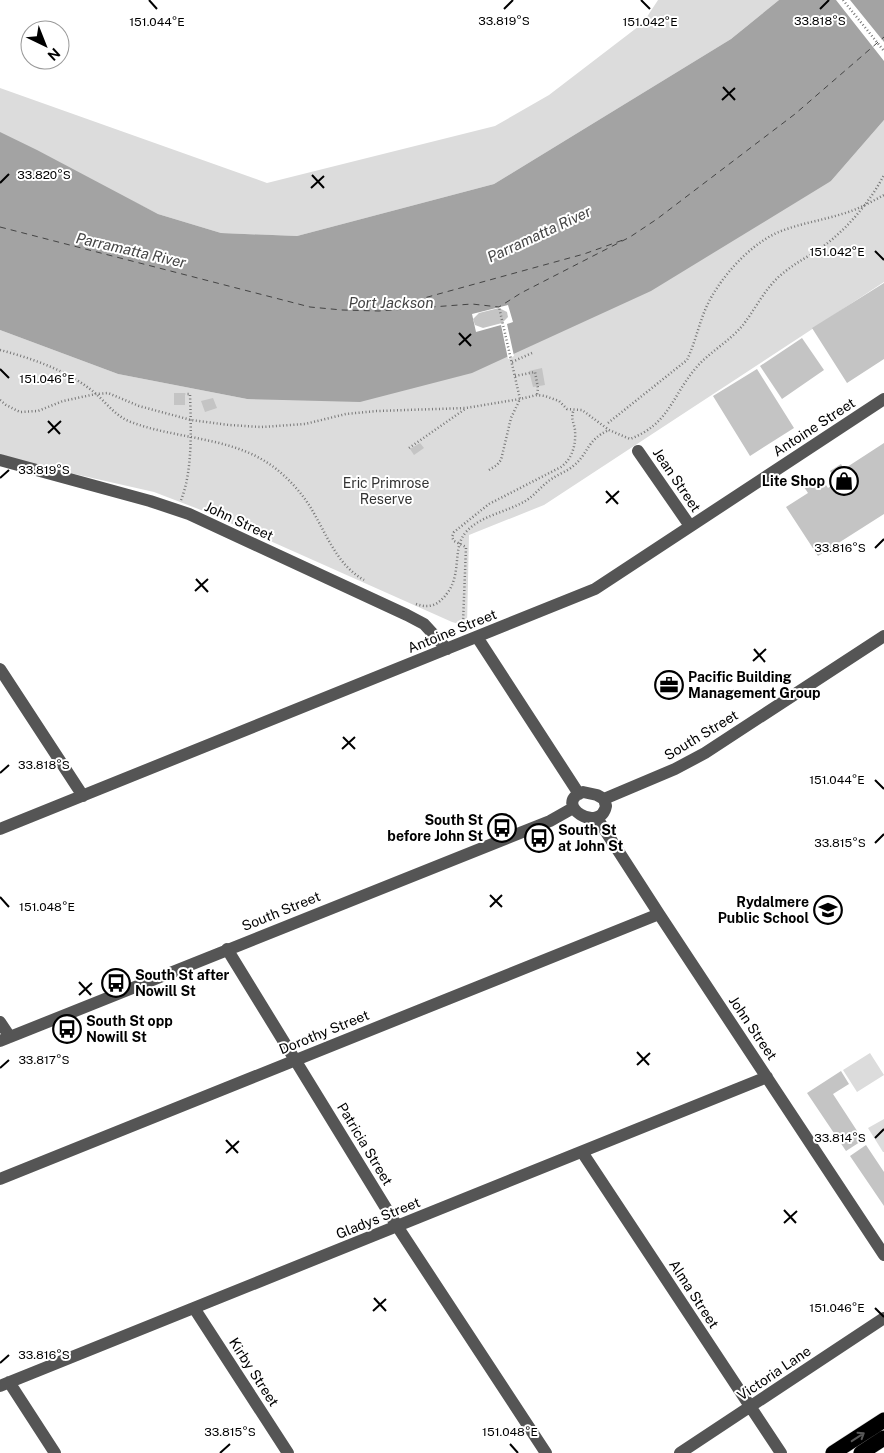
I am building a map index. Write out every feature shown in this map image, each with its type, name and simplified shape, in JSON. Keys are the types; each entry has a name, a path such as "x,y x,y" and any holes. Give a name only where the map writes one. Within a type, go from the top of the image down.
{"highway":[{"path":"833,1453 884,1420"},
{"path":"861,1453 884,1438"}],"street":[{"name":"Antoine Street","path":"0,829 447,649 474,632 595,589 884,399"},
{"name":"Jean Street","path":"638,451 690,526"},
{"name":"John Street","path":"0,460 178,510 407,615 424,624 447,649"},
{"path":"474,632 579,794"},
{"name":"South Street","path":"604,799 675,770 705,753 884,636"},
{"path":"0,669 82,796"},
{"path":"587,792 604,799 606,810 598,818 581,816 576,812 573,800 579,794 587,792"},
{"name":"South Street","path":"5,1039 550,821 574,808"},
{"name":"John Street","path":"598,818 659,914 884,1255"},
{"name":"Dorothy Street","path":"0,1178 659,914"},
{"name":"Patricia Street","path":"227,949 397,1226 546,1453"},
{"path":"0,1022 5,1039"},
{"name":"Gladys Street","path":"5,1384 767,1077"},
{"name":"Alma Street","path":"582,1152 781,1453"},
{"name":"Kirby Street","path":"194,1308 288,1453"},
{"name":"Victoria Lane","path":"680,1453 884,1318"},
{"path":"5,1384 55,1453"}],"path":[{"path":"843,0 884,51"},
{"path":"0,400 6,406 20,412 38,410 63,401 108,393 140,406 191,420 230,425 261,426 305,424 346,414 377,411 466,408 520,399 537,394 558,401 566,409 582,410 609,430 630,439 652,428 664,417 696,368 739,329 768,287 782,274 828,243 864,205 878,187 884,175"},
{"path":"608,424 687,360 711,297 738,262 757,246 782,231 844,214 884,195"},
{"path":"489,470 501,460 511,418 520,399 499,307"},
{"path":"0,350 38,362 77,379 114,412 129,422 217,442 261,459 275,468 307,501 332,547 343,562 356,575 367,582"},
{"path":"511,360 532,353"},
{"path":"515,376 535,372 538,388 537,394"},
{"path":"178,510 186,488 191,420 190,394 185,394"},
{"path":"409,448 466,408"},
{"path":"474,632 466,628 462,622 466,547 454,541 452,537 454,532 489,504 562,467 568,462 574,445 575,430 572,414 574,410"},
{"path":"410,602 429,607 440,602 449,591 455,579 458,563 457,549 466,532 476,524 528,500 552,478 572,467 599,434 609,430"}],"green space":[{"path":"658,0 779,0 731,39 494,184 297,236 221,233 158,214 0,134 0,88 267,183 495,126 549,95 643,23"},
{"name":"Eric Primrose Reserve","path":"884,120 884,282 544,505 469,535 467,626 452,622 201,510 154,492 35,465 0,454 0,330 118,374 247,399 831,181"},
{"path":"870,1053 884,1075 857,1092 843,1070"},
{"path":"884,1119 884,1152 883,1152 868,1128"}],"water":[{"name":"Port Jackson","path":"779,0 884,0 884,120 831,181 651,291 472,373 360,402 247,399 118,374 0,330 0,132 158,214 221,233 297,236 494,184 731,39"}],"pier":[{"path":"836,0 850,0 884,42 884,61"},
{"path":"508,305 513,322 507,324 514,356 508,359 501,325 476,332 472,314"}],"building":[{"path":"884,283 884,359 847,383 812,328"},
{"path":"499,308 507,312 508,317 502,323 483,328 475,325 473,319 479,313"},
{"path":"802,338 824,370 782,399 760,366"},
{"path":"542,368 545,385 533,387 529,371"},
{"path":"757,369 794,428 750,456 713,396"},
{"path":"174,393 185,393 185,405 174,405"},
{"path":"213,398 217,408 205,412 201,401"},
{"path":"420,443 424,448 414,455 410,449"},
{"path":"884,443 884,514 818,556 786,507 808,493 804,487 820,476 828,488 837,482 830,471 841,464 844,469"},
{"path":"841,1071 849,1084 833,1094 863,1140 846,1151 807,1093"},
{"path":"866,1145 884,1172 884,1206 850,1156"}],"ferry route":[{"path":"0,227 310,307 379,311 472,304 499,307 521,293 630,237 657,219 795,114 884,37"},
{"path":"384,309 584,254 623,240"}],"place":[{"name":"Lite Shop","path":"844,481"},
{"name":"Pacific Building Management Group","path":"669,685"},
{"name":"South St before John St","path":"502,828"},
{"name":"South St at John St","path":"539,838"},
{"name":"Rydalmere Public School","path":"828,910"},
{"name":"South St after Nowill St","path":"116,983"},
{"name":"South St opp Nowill St","path":"67,1029"}],"water label":[{"name":"Parramatta River","path":"539,234"},
{"name":"Parramatta River","path":"131,250"}]}
